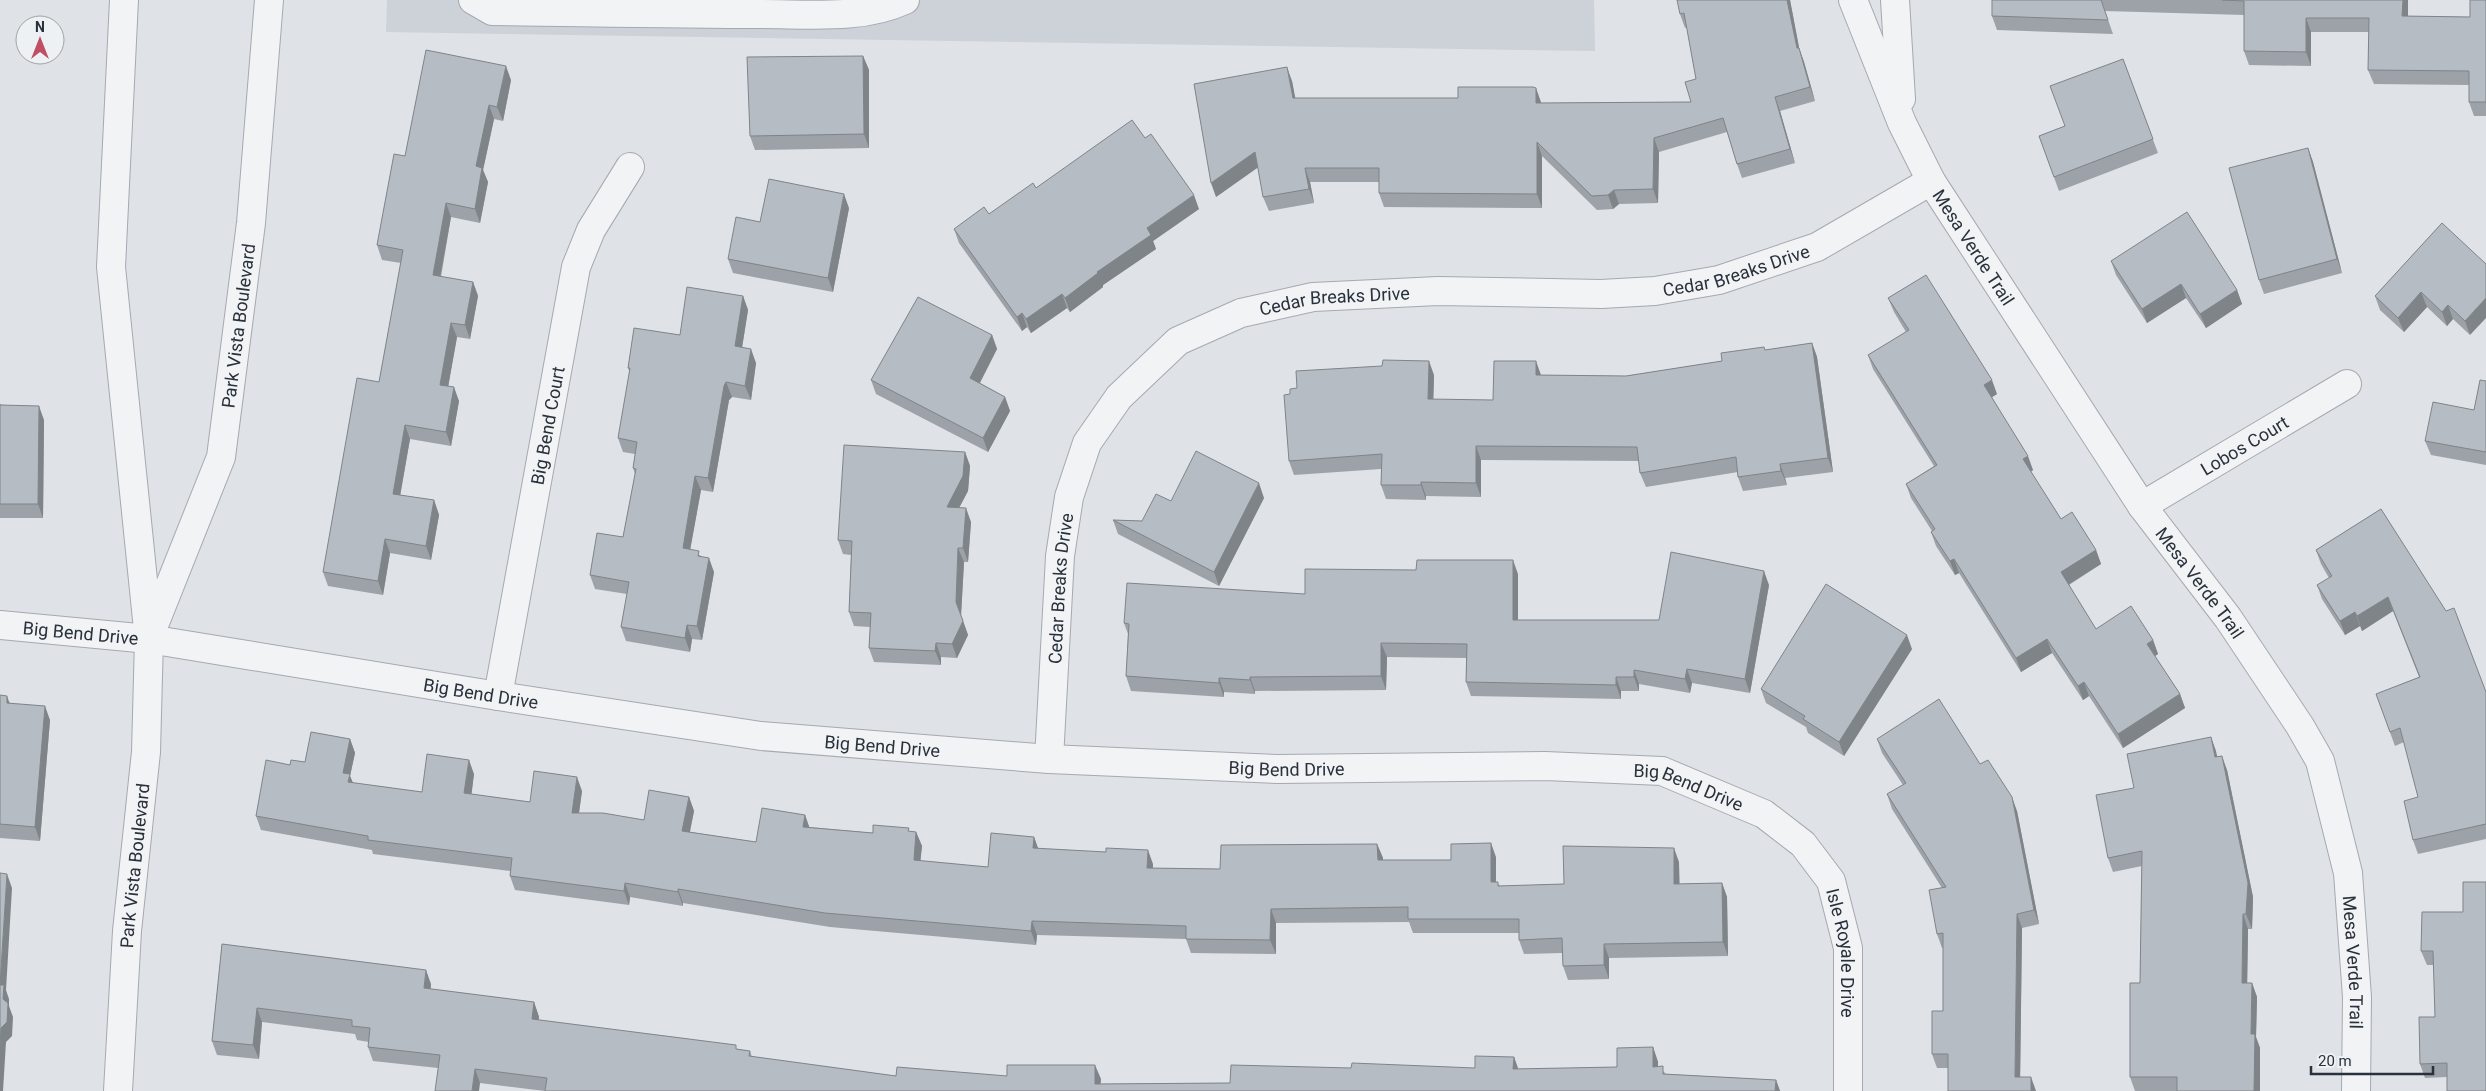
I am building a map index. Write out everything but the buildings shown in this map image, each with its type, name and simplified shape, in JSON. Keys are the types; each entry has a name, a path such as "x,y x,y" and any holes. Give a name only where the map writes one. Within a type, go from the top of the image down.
{"street":[{"name":"Park Vista Boulevard","path":"118,1091 127,931 146,752 149,639 111,267 124,0"},
{"name":"Park Vista Boulevard","path":"149,639 221,457 251,223 269,0"},
{"path":"473,0 492,11 723,14 854,13 889,8 905,0"},
{"name":"Mesa Verde Trail","path":"1853,0 1902,123 1931,181 2142,506 2228,618 2300,726 2320,762 2348,873 2358,997 2356,1091"},
{"name":"Mesa Verde Trail","path":"1895,0 1902,123"},
{"name":"Big Bend Court","path":"498,696 576,267 591,230 630,167"},
{"name":"Cedar Breaks Drive","path":"1049,759 1060,556 1069,497 1087,443 1114,404 1178,341 1241,313 1313,297 1438,291 1601,294 1655,291 1719,280 1817,247 1931,181"},
{"name":"Lobos Court","path":"2142,506 2347,384"},
{"name":"Big Bend Drive","path":"0,626 149,639 498,696 761,736 1049,759 1278,769 1545,766 1662,771 1764,814"},
{"name":"Isle Royale Drive","path":"1764,814 1803,844 1831,881 1848,948 1848,1091"}],"shaded area":[{"path":"387,0 1594,0 1595,51 386,32"}]}
